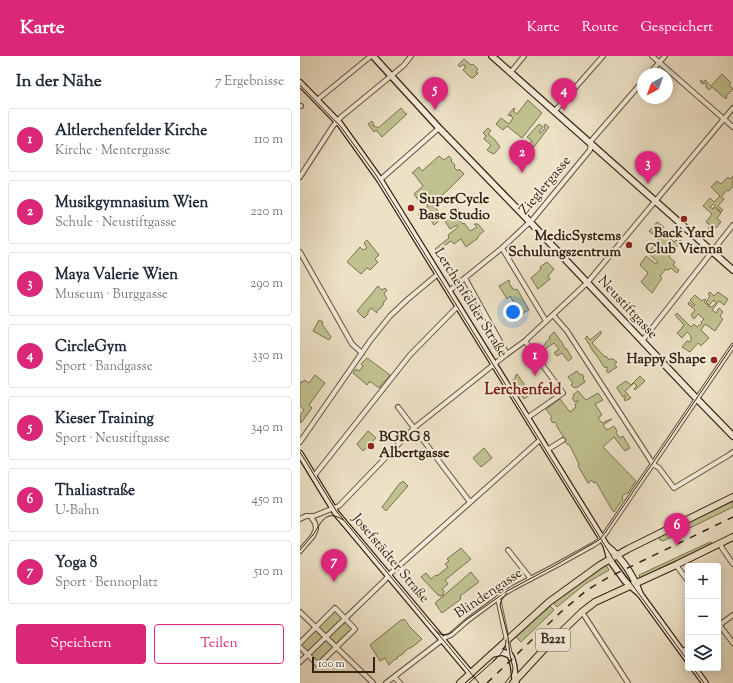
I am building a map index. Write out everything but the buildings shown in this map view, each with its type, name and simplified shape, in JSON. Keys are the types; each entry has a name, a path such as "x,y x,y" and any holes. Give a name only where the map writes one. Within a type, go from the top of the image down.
{"main road":[{"name":"Neustiftgasse","path":"372,56 733,436"},
{"path":"492,56 733,270"},
{"name":"Lerchenfelder Straße","path":"300,83 338,121 380,180 602,538 610,559 625,580 633,585"},
{"name":"Josefstädter Straße","path":"300,454 333,508 344,523 470,674"},
{"name":"B221","path":"460,683 550,602 617,554 733,497"},
{"name":"B221","path":"515,682 548,645 582,612 595,602 733,537"},
{"name":"Lerchenfelder Straße","path":"606,546 617,554 633,577 633,585"},
{"path":"633,585 685,656"},
{"path":"492,654 502,652 510,655 515,669 515,682"},
{"path":"696,671 705,683"}],"street":[{"path":"317,100 372,56"},
{"path":"300,177 333,126 341,117 392,76 411,56"},
{"path":"510,73 524,56"},
{"path":"554,112 603,56"},
{"path":"652,56 733,127"},
{"path":"654,68 665,56"},
{"name":"Zieglergasse","path":"449,291 502,248 530,222 590,150 592,141 637,88"},
{"path":"300,518 312,516 338,507 342,504 414,428 525,341 587,283 733,108"},
{"path":"380,180 439,128"},
{"path":"642,341 733,225"},
{"path":"502,248 546,321"},
{"path":"300,252 352,344 362,353"},
{"path":"300,442 370,341 390,316 438,274"},
{"path":"465,278 507,354"},
{"path":"314,476 410,355 458,306"},
{"path":"553,315 568,331 653,464 659,468 674,488 733,452"},
{"path":"525,341 562,393 527,418"},
{"name":"Blindengasse","path":"386,683 498,598 513,588 587,549 602,538 733,346"},
{"path":"398,407 470,502"},
{"path":"300,662 388,576 540,439"},
{"path":"547,450 563,440"},
{"path":"300,551 313,536 316,530 312,516"},
{"path":"720,544 733,564"},
{"path":"508,550 531,579"},
{"path":"676,565 685,577"},
{"path":"498,598 510,655"},
{"path":"300,643 334,608 355,629 318,665 300,647"},
{"path":"300,612 373,683"},
{"path":"582,612 628,683"},
{"path":"721,623 733,615"},
{"path":"721,627 733,643"},
{"path":"394,677 400,683"}],"green space":[{"path":"464,59 478,69 476,72 478,73 473,78 463,70 465,65 460,67 458,65"},
{"path":"722,74 731,83 729,85 733,89 726,96 726,99 712,87 709,90 705,83 702,84 700,81 701,80 703,82 705,80 711,86"},
{"path":"528,100 542,113 522,138 507,126 503,130 496,124 501,118 509,124 513,118 508,115 514,108 515,109 513,111 517,114"},
{"path":"401,108 407,114 382,137 376,130 374,132 368,124 372,121 374,124 373,126 378,128"},
{"path":"539,124 543,127 539,132 541,133 545,128 545,124 549,127 534,147 530,144 532,141 527,137"},
{"path":"488,128 491,131 488,134 500,147 494,154 487,150 491,145 484,139 486,136 483,133"},
{"path":"439,156 444,160 449,156 455,165 454,167 458,171 459,169 464,174 432,203 441,215 437,218 439,221 434,225 426,213 421,216 423,219 422,220 418,214 428,206 424,199 419,201 414,194 423,186 412,173 419,167 422,171"},
{"path":"733,176 733,186 721,197 724,199 718,206 723,210 721,212 713,204 710,207 713,209 714,207 721,213 717,218 721,222 716,228 714,226 710,230 708,228 710,225 706,222 712,214 703,206 710,198 714,202 720,196 711,187 717,181 721,184 728,177 730,179"},
{"path":"457,207 462,213 457,219 463,224 464,223 470,231 477,227 474,224 478,224 484,231 478,236 478,238 466,247 461,239 454,244 451,241 437,251 435,249 449,238 448,235 458,227 457,225 450,229 443,218"},
{"path":"657,222 664,227 662,230 665,233 667,230 670,236 674,236 671,239 674,242 676,240 678,242 680,240 682,241 669,257 675,262 673,265 679,270 677,273 671,268 668,270 665,269 660,276 662,278 652,293 641,282 648,273 640,265 646,256 656,264 658,262 648,253 659,239 649,231"},
{"path":"367,240 379,255 375,259 378,262 370,270 367,268 361,274 347,262 360,247 363,250 367,248 364,243"},
{"path":"547,262 554,269 548,276 550,279 538,289 531,278 541,269 540,267"},
{"path":"509,280 509,283 513,289 517,289 529,310 521,314 510,296 507,299 499,286"},
{"path":"378,286 382,290 385,288 387,290 384,294 387,298 377,313 371,308 364,318 357,311"},
{"path":"710,292 714,296 718,292 728,299 724,305 719,301 712,310 716,313 719,308 723,312 720,316 723,319 715,331 705,324 701,330 709,338 701,346 698,343 690,352 682,347 687,341 691,341 691,336 687,332 682,338 677,333 684,325 675,315 677,313 691,327 694,324 697,327 704,319 698,314 694,319 691,315 695,310 688,304 689,302 694,306 695,305 690,300 695,295 702,301 704,299 706,300 704,302 708,306 712,307 716,303 714,300 709,305 706,302 710,296 708,294"},
{"path":"319,320 323,322 322,324 331,337 329,340 313,331"},
{"path":"601,331 601,334 592,343 605,357 606,356 609,360 612,359 617,362 614,364 617,367 608,373 606,371 608,369 607,367 604,367 585,338 587,336 590,340"},
{"path":"554,332 572,358 568,361 562,353 557,356 554,353 559,349 554,343 545,349 543,346"},
{"path":"367,358 390,375 379,388 371,382 367,385 353,373 356,369 359,371 363,366 361,364"},
{"path":"577,371 580,375 582,374 585,382 574,388 571,385 573,383 568,377"},
{"path":"517,374 531,394 524,399 512,381 516,378 515,376"},
{"path":"315,375 325,383 309,405 312,408 301,423 300,415 304,410 300,406 300,381 302,383 304,380 309,383"},
{"path":"640,376 645,381 635,390 634,389 637,386 634,383 625,391 631,398 625,401 625,395 623,397 617,387 626,381 631,385"},
{"path":"578,391 586,400 598,393 603,400 595,404 602,415 598,418 602,423 612,419 603,425 607,430 614,426 617,431 616,433 620,438 623,436 630,448 625,451 614,437 603,447 636,481 628,493 622,497 623,499 614,512 596,482 594,483 591,480 588,483 578,466 579,464 569,444 568,445 562,438 563,436 556,425 557,424 555,422 553,423 550,419 552,417 546,409 560,399 570,412 576,407 575,404 578,402 577,400 575,402 572,398"},
{"path":"368,431 376,438 363,451 357,444"},
{"path":"484,448 492,458 481,467 473,458"},
{"path":"403,481 408,486 386,511 382,507"},
{"path":"733,501 733,507 663,541 660,540 659,537"},
{"path":"710,542 712,543 640,578 639,575"},
{"path":"461,548 471,559 445,580 448,584 442,589 444,591 443,595 438,595 421,577 426,573 431,579 436,575 437,576 448,567 445,564 449,561 447,559"},
{"path":"606,565 609,570 585,584 557,607 553,603"},
{"path":"471,572 479,582 460,596 461,599 442,613 435,603"},
{"path":"550,606 554,610 521,642 516,636"},
{"path":"335,608 355,629 318,665 300,647 300,643"},
{"path":"404,619 422,639 397,657 398,658 389,665 385,658 380,661 370,645"}],"tram line":[{"path":"300,85 341,127 376,175 612,557 685,657"},
{"path":"434,629 440,634 447,635 451,633 466,620 507,591 599,540 733,345"},
{"path":"300,452 337,512 479,683"},
{"path":"300,550 325,518 332,516 343,520"},
{"path":"505,683 512,674 513,668 508,637 500,605 502,599 507,593"},
{"path":"493,661 504,649 506,640"},
{"path":"469,683 497,658"},
{"path":"695,671 704,683"}],"railway":[{"path":"487,683 562,611 587,590 609,577 733,517"}],"place":[{"name":"Kieser Training","path":"435,110"},
{"name":"CircleGym","path":"564,111"},
{"name":"Musikgymnasium Wien","path":"522,173"},
{"name":"Maya Valerie Wien","path":"648,184"},
{"name":"SuperCycle Base Studio","path":"411,208"},
{"name":"Back Yard Club Vienna","path":"684,219"},
{"name":"MedicSystems Schulungszentrum","path":"629,245"},
{"name":"Happy Shape","path":"714,360"},
{"name":"Altlerchenfelder Kirche","path":"535,376"},
{"name":"BGRG 8 Albertgasse","path":"371,446"},
{"name":"Thaliastraße","path":"677,546"},
{"name":"Yoga 8","path":"334,582"}],"district":[{"name":"Lerchenfeld","path":"523,390"}]}
